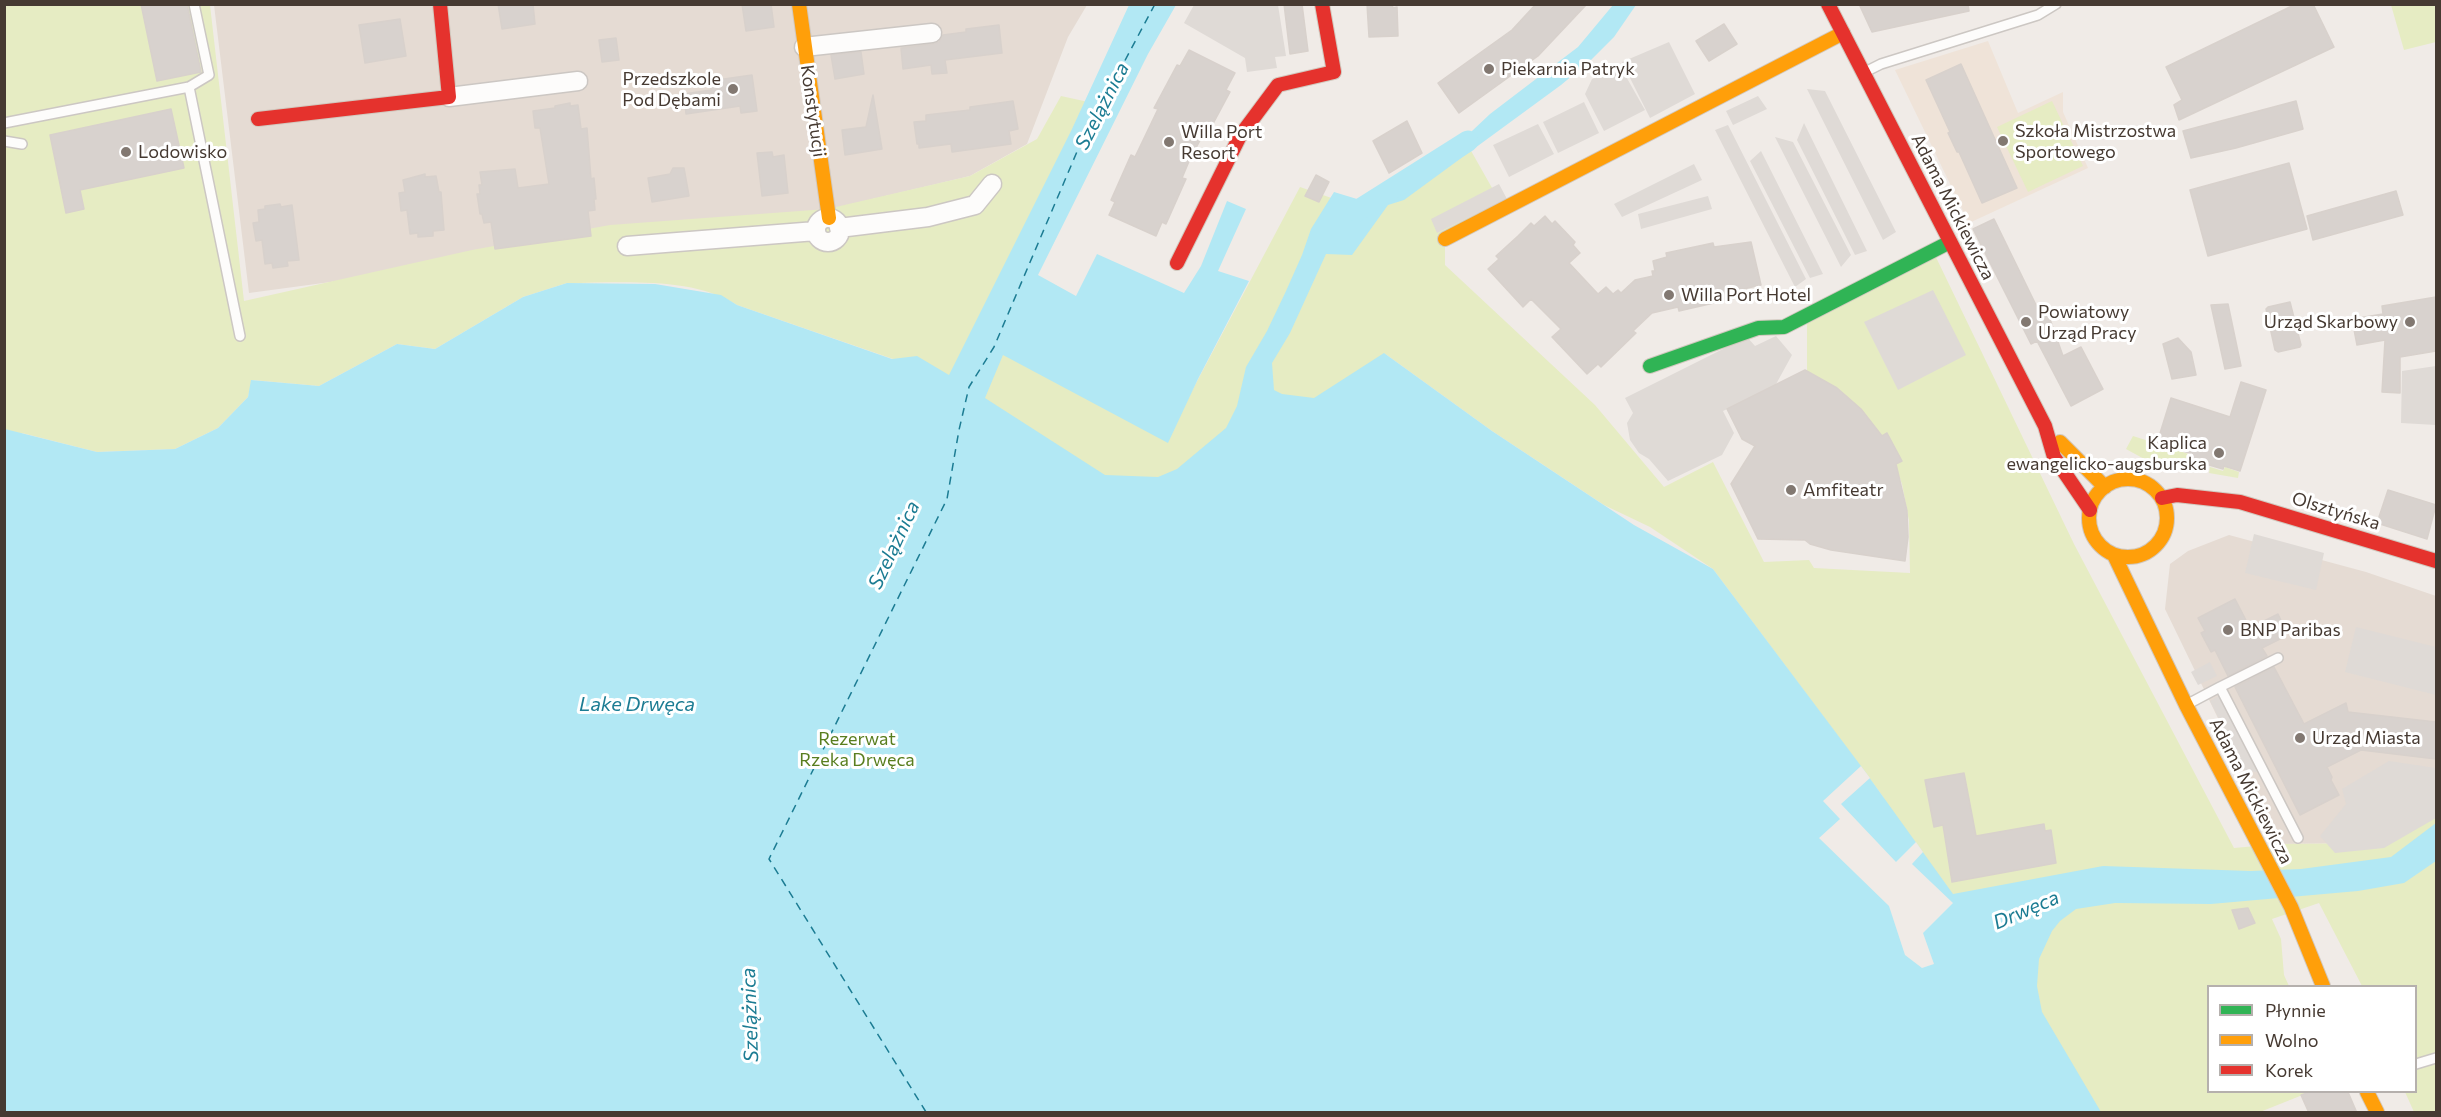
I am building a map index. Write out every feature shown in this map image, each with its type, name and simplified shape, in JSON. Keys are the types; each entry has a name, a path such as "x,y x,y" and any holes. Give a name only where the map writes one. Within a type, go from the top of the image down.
{"street":[{"path":"440,4 448,97"},
{"name":"Konstytucji","path":"799,4 828,226"},
{"path":"1177,263 1240,136 1278,85 1334,72 1322,4"},
{"name":"Adama Mickiewicza","path":"1827,4 2045,426 2054,457 2090,510"},
{"path":"804,47 932,33"},
{"path":"1445,239 1843,33"},
{"path":"258,119 578,81"},
{"path":"627,246 928,217 975,205 992,184"},
{"path":"1650,366 1758,328 1784,327 1950,243"},
{"name":"Adama Mickiewicza","path":"2045,426 2105,487"},
{"path":"2119,480 2136,480 2150,486 2162,498 2172,521 2159,542 2143,554 2129,557 2114,555 2097,541 2089,521 2090,510 2096,497 2105,487 2119,480"},
{"name":"Olsztyńska","path":"2162,498 2178,495 2240,502 2287,514 2436,561"},
{"name":"Olsztyńska","path":"2199,512 2224,502"},
{"name":"Adama Mickiewicza","path":"2142,615 2143,554"},
{"name":"Adama Mickiewicza","path":"2114,555 2186,705 2291,907 2323,985"},
{"path":"2367,1093 2377,1113"}],"lane":[{"path":"4,123 189,87 208,75 194,4"},
{"path":"1864,72 1881,63 2038,15 2056,4"},
{"path":"189,87 240,336"},
{"path":"4,141 22,144"},
{"path":"2186,705 2278,658"},
{"path":"2220,687 2298,838"},
{"path":"2417,1063 2436,1058"}],"shaded area":[{"path":"214,5 1087,5 1068,37 1027,144 970,176 776,222 249,293"},
{"path":"1194,5 1278,5 1286,56 1275,57 1277,68 1247,72 1245,58 1184,23"},
{"name":"Szkoła Mistrzostwa Sportowego","path":"1988,41 2018,113 2063,92 2063,112 2088,168 1969,223 1895,70"},
{"path":"1669,42 1695,94 1650,118 1622,62"},
{"path":"1608,72 1624,73 1645,110 1604,131 1585,94 1592,79"},
{"path":"1807,89 1825,91 1896,232 1883,240"},
{"path":"1758,96 1767,109 1733,125 1726,111"},
{"path":"1584,102 1599,133 1558,153 1543,122"},
{"path":"1804,123 1867,251 1855,255 1797,140"},
{"path":"1538,124 1554,154 1509,177 1493,145"},
{"path":"1728,125 1806,279 1795,287 1715,130"},
{"path":"1775,137 1793,142 1851,255 1841,267"},
{"path":"1761,151 1823,274 1810,278 1750,161"},
{"path":"1694,164 1702,180 1622,217 1614,204"},
{"path":"1499,184 1507,199 1437,233 1431,219"},
{"path":"1708,196 1712,209 1641,229 1638,214"},
{"path":"1933,290 1966,355 1898,390 1864,322"},
{"path":"1776,336 1792,355 1775,386 1723,411 1734,433 1722,455 1668,481 1649,459 1639,453 1630,440 1627,423 1633,413 1625,398 1747,337 1755,346"},
{"path":"2436,366 2436,425 2401,423 2402,371"},
{"path":"2254,534 2324,553 2316,590 2245,573"},
{"path":"2229,535 2366,572 2436,596 2436,811 2378,843 2279,844 2165,609 2170,564 2188,551"},
{"path":"2356,627 2436,647 2436,695 2345,672"},
{"path":"2210,662 2217,676 2198,685 2191,672"},
{"path":"2220,695 2257,772 2245,771 2210,701"},
{"path":"2389,761 2436,768 2436,818 2384,848 2335,853 2320,836 2346,804 2342,789"}],"green space":[{"name":"Lake Drwęca","path":"4,5 210,5 244,301 472,250 610,225 827,209 970,176 1037,139 1061,96 1102,105 995,347 1185,404 1300,187 1360,208 1466,142 1504,209 1445,239 1445,265 1595,405 1664,487 1713,462 1764,562 1809,560 1814,568 1910,573 1909,521 1902,484 1888,447 1807,374 1807,316 1933,251 2074,544 2234,848 2279,844 2378,843 2436,811 2436,1112 2414,1112 2405,1093 2417,1093 2417,985 2361,985 2319,903 2272,919 2281,939 2284,975 2289,985 2207,985 2207,1093 2308,1093 2260,1112 5,1112","holes":["632,282 699,289 737,305 893,359 917,356 35,468 22,433 97,452 175,449 218,428 248,397 252,380 319,386 397,344 435,349 523,297 567,283","1384,353 1492,431 1604,505 1650,527 1713,569 1884,798"]},
{"path":"2391,5 2436,5 2436,42 2404,50"},
{"path":"2052,101 2083,166 2028,192 1997,127"},
{"path":"2133,436 2192,455 2191,462 2179,460 2170,464 2168,472 2126,449"},
{"path":"2210,467 2223,471 2225,467 2239,472 2238,478 2209,473"}],"water":[{"name":"Lake Drwęca","path":"1129,5 1176,5 1148,54 1038,275 1076,296 1097,254 1184,293 1201,266 1227,201 1246,209 1218,271 1249,281 1168,443 1003,355 985,398 1105,475 1158,477 1177,469 1226,428 1237,406 1246,367 1267,331 1286,291 1311,229 1334,192 1357,199 1377,190 1384,199 1436,165 1490,114 1578,47 1613,5 1636,5 1614,37 1561,85 1404,200 1388,205 1352,255 1326,254 1290,333 1272,363 1274,390 1282,394 1314,398 1384,353 1492,431 1634,525 1713,569 1861,766 1953,894 2103,866 2251,871 2301,869 2391,857 2436,823 2436,861 2404,883 2358,891 2211,904 2115,903 2076,909 2060,921 2052,931 2039,959 2037,986 2042,1012 2101,1112 5,1112 5,429 97,452 175,449 218,428 248,397 251,380 319,386 397,344 435,349 523,297 567,283 655,284 721,295 737,305 892,359 917,356 949,375 1072,129"}],"pier":[{"path":"1861,766 1870,778 1841,804 1896,862 1916,842 1923,852 1912,864 1953,903 1923,933 1934,964 1922,968 1905,955 1889,906 1819,838 1840,819 1823,801"}],"building":[{"path":"141,4 187,4 201,72 157,81"},
{"path":"498,4 533,4 535,24 502,29"},
{"path":"742,4 771,4 774,27 746,31"},
{"path":"1284,4 1302,4 1308,51 1290,54"},
{"path":"1367,4 1392,4 1393,8 1397,7 1398,36 1369,37"},
{"name":"Piekarnia Patryk","path":"1536,4 1587,4 1538,56 1459,113 1438,83 1512,30"},
{"path":"1859,4 1968,4 1969,11 1872,32"},
{"path":"2296,4 2313,4 2334,47 2179,120 2174,105 2182,100 2166,67"},
{"path":"400,19 406,56 365,63 359,25"},
{"path":"1724,24 1737,44 1709,61 1696,41"},
{"path":"999,25 1002,53 945,60 947,73 932,74 931,65 903,69 901,48 933,44 939,42 943,35 966,32 966,29"},
{"path":"616,38 619,60 602,62 599,40"},
{"name":"Willa Port Resort","path":"1189,50 1235,73 1226,90 1230,92 1207,135 1204,133 1190,159 1182,178 1186,179 1166,224 1162,222 1156,236 1109,215 1115,202 1111,200 1131,155 1135,157 1158,109 1154,108 1177,65 1180,66"},
{"path":"861,52 864,74 835,79 831,55"},
{"path":"1961,64 2017,188 1982,203 1948,133 1950,132 1926,80"},
{"name":"Przedszkole Pod Dębami","path":"752,75 757,111 741,113 740,106 686,114 684,94 711,90 710,81"},
{"path":"873,95 882,149 845,155 842,130 866,127"},
{"path":"1013,101 1018,129 1009,131 1011,144 952,152 951,144 919,148 917,144 914,122 926,121 926,115 970,110 970,107"},
{"path":"2296,101 2303,129 2191,158 2183,131"},
{"path":"570,103 570,106 578,105 581,129 587,128 591,179 594,178 596,199 594,199 595,210 588,211 591,236 495,249 491,222 484,223 482,214 480,214 477,194 480,194 479,185 482,185 480,172 515,169 518,188 549,184 540,128 535,128 533,111"},
{"path":"171,109 184,168 80,190 84,209 66,213 50,135"},
{"path":"1407,121 1422,153 1389,173 1373,141"},
{"path":"772,152 773,157 784,155 788,193 762,196 757,153"},
{"path":"2289,163 2307,229 2208,256 2190,190"},
{"path":"673,168 684,168 689,196 652,202 648,178 670,174"},
{"path":"425,174 425,177 436,176 439,192 441,192 444,230 433,231 433,236 418,237 418,233 410,234 407,210 401,211 399,193 405,192 403,180"},
{"path":"1316,175 1329,182 1319,202 1305,196"},
{"path":"2396,191 2403,215 2313,240 2307,216"},
{"path":"280,204 281,207 292,205 299,260 287,261 288,266 273,268 272,263 265,264 262,240 256,241 253,223 259,222 258,210 265,209 265,206"},
{"name":"Willa Port Hotel","path":"1545,216 1552,224 1555,221 1575,242 1573,245 1580,253 1569,263 1598,294 1606,287 1613,294 1618,290 1621,293 1635,280 1653,276 1652,271 1655,271 1653,261 1667,257 1666,253 1713,243 1714,247 1751,242 1761,285 1739,290 1740,297 1679,311 1678,307 1652,313 1633,331 1636,333 1601,367 1598,364 1587,374 1552,337 1561,329 1531,299 1523,307 1488,269 1499,259 1496,256 1531,223 1534,226"},
{"path":"1994,219 2038,309 2045,305 2063,356 2081,347 2103,389 2071,406 2037,341 2031,344 1973,229"},
{"path":"2436,297 2436,351 2400,357 2400,393 2382,392 2385,340 2357,345 2352,319 2383,314 2382,306"},
{"path":"2290,302 2301,345 2278,352 2275,350 2266,309"},
{"path":"2228,304 2241,366 2225,369 2211,305"},
{"path":"2178,338 2191,352 2196,375 2172,379 2163,344"},
{"path":"1805,370 1837,388 1861,409 1882,436 1887,433 1902,461 1896,464 1907,511 1908,537 1905,561 1831,550 1810,544 1805,540 1758,539 1731,484 1755,446 1742,439 1727,409"},
{"path":"2241,382 2266,390 2240,471 2224,466 2223,469 2192,460 2193,454 2157,443 2171,398 2230,417"},
{"path":"2388,490 2436,505 2427,539 2377,523"},
{"name":"BNP Paribas","path":"2235,599 2250,628 2278,614 2286,631 2278,635 2280,639 2262,648 2267,656 2228,676 2215,650 2211,652 2201,633 2205,631 2198,618"},
{"name":"Urząd Miasta","path":"2274,667 2304,724 2346,703 2348,712 2436,722 2436,759 2361,750 2327,767 2339,795 2300,815 2235,687"},
{"path":"1964,773 1976,836 2044,824 2045,831 2051,830 2056,863 1952,882 1943,825 1934,827 1925,780"},
{"path":"2248,908 2255,923 2239,929 2232,910"},
{"path":"2348,1093 2357,1113 2309,1113 2301,1095"}],"waterway":[{"path":"1357,211 1468,141"}],"ferry route":[{"path":"926,1112 769,859 947,499 969,387 994,347 1079,147 1155,4"}],"traffic: fast":[{"path":"1650,366 1758,328 1784,327 1950,242"}],"traffic: slow":[{"path":"799,4 829,218"},
{"path":"1445,239 1843,33"},
{"path":"2060,442 2105,487"},
{"path":"2128,479 2143,482 2155,491 2164,503 2167,518 2164,533 2155,545 2143,554 2128,557 2113,554 2101,545 2092,533 2089,518 2092,503 2101,491 2113,482 2128,479"},
{"path":"2114,555 2186,705 2291,907 2323,985"},
{"path":"2368,1093 2377,1112"}],"traffic: jam":[{"path":"258,119 449,97 440,4"},
{"path":"1177,263 1240,136 1278,85 1334,72 1322,4"},
{"path":"1828,4 2045,426 2054,457 2090,510"},
{"path":"2162,498 2177,495 2240,502 2436,561"}],"place":[{"name":"Piekarnia Patryk","path":"1489,69"},
{"name":"Przedszkole Pod Dębami","path":"733,89"},
{"name":"Szkoła Mistrzostwa Sportowego","path":"2003,141"},
{"name":"Willa Port Resort","path":"1169,142"},
{"name":"Lodowisko","path":"126,152"},
{"name":"Willa Port Hotel","path":"1669,295"},
{"name":"Powiatowy Urząd Pracy","path":"2026,322"},
{"name":"Urząd Skarbowy","path":"2410,322"},
{"name":"Kaplica ewangelicko-augsburska","path":"2219,453"},
{"name":"Amfiteatr","path":"1791,490"},
{"name":"BNP Paribas","path":"2228,630"},
{"name":"Urząd Miasta","path":"2300,738"}],"water label":[{"name":"Szelążnica","path":"1102,106"},
{"name":"Szelążnica","path":"894,545"},
{"name":"Drwęca","path":"2026,910"},
{"name":"Szelążnica","path":"750,1015"}],"park label":[{"name":"Rezerwat Rzeka Drwęca","path":"857,750"}]}
